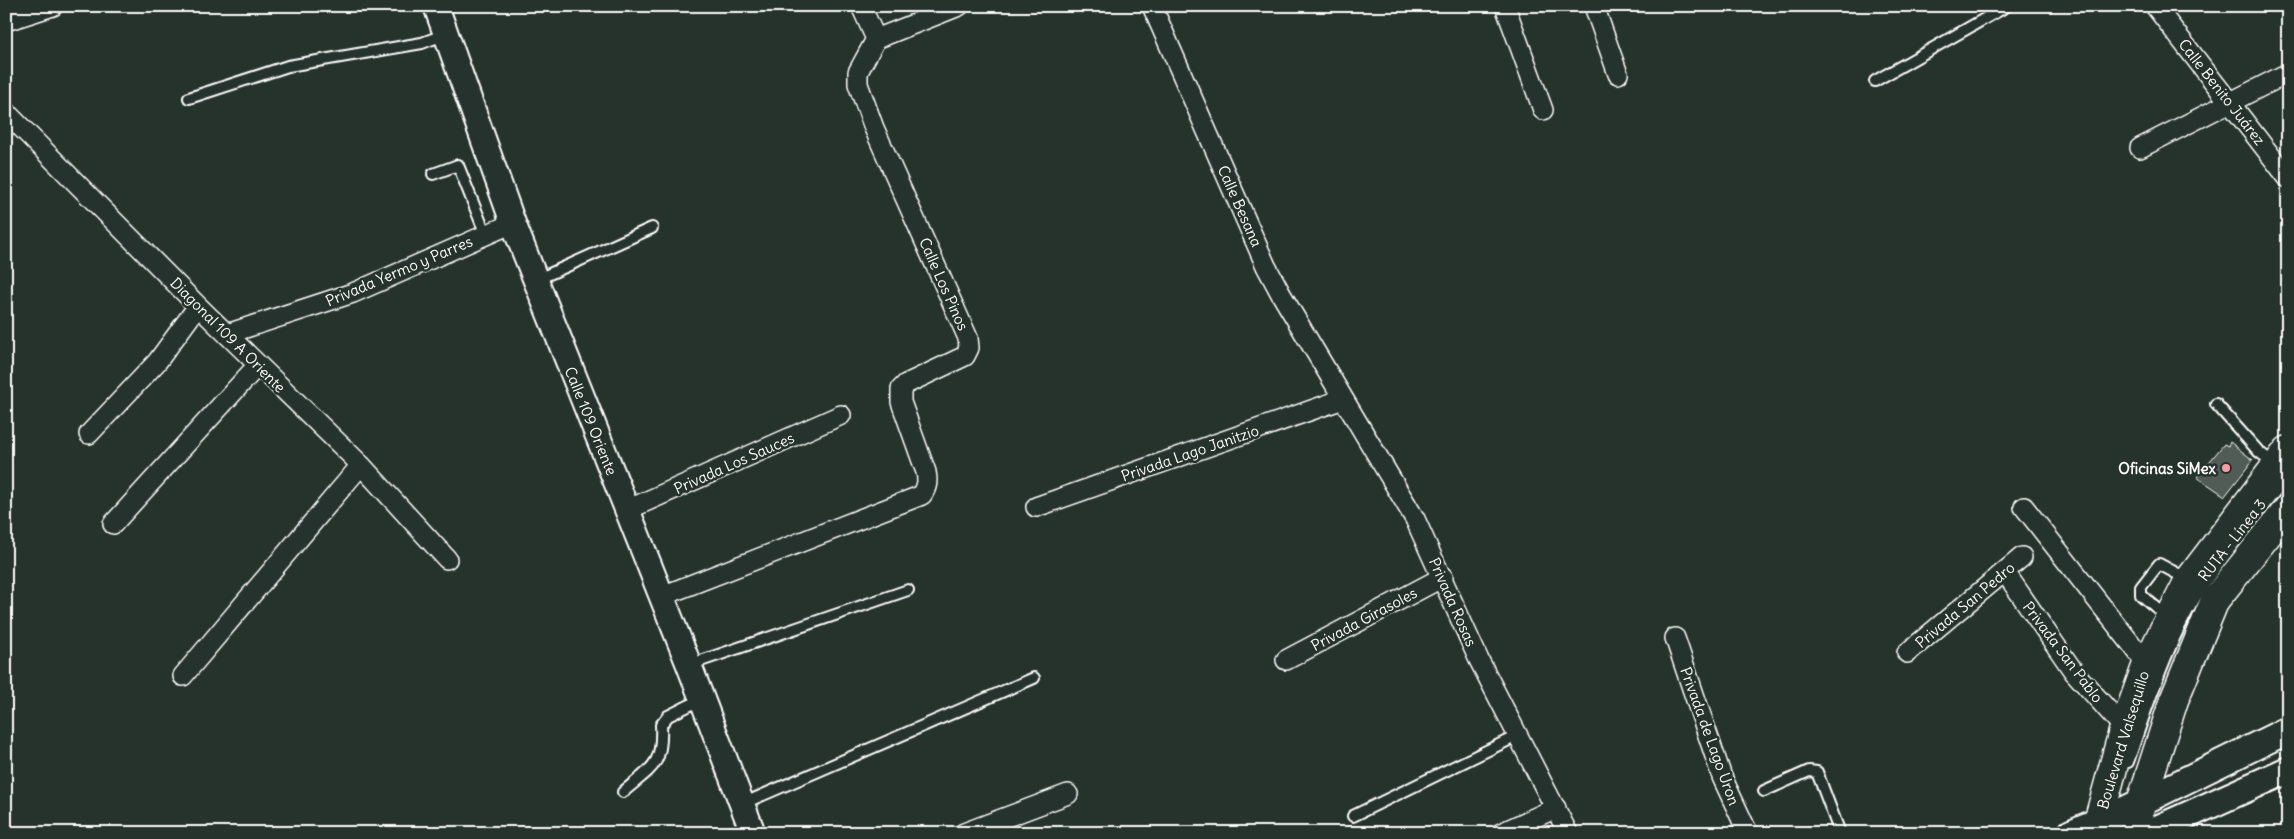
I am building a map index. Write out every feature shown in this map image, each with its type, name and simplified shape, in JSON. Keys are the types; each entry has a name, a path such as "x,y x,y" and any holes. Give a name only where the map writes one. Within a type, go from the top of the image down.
{"main road":[{"name":"Boulevard Valsequillo","path":"2127,820 2124,728 2147,664 2180,624 2190,580 2284,463"},
{"path":"2127,820 2215,600 2285,505"},
{"path":"2127,820 2288,730"},
{"path":"2071,833 2127,820 2288,770"}],"street":[{"path":"6,21 53,6"},
{"name":"Calle 109 Oriente","path":"436,6 513,223 662,596 753,833"},
{"path":"861,6 876,40 959,6"},
{"name":"Calle Besana","path":"1152,6 1266,266 1280,294 1344,399"},
{"path":"1505,6 1543,110"},
{"path":"1594,6 1618,74"},
{"name":"Calle Benito Juárez","path":"2155,6 2288,178"},
{"name":"Calle Los Pinos","path":"662,596 922,495 927,488 928,480 901,402 901,389 906,384 965,356 969,348 968,338 874,128 858,84 858,72 876,40"},
{"path":"2140,148 2288,74"},
{"name":"Diagonal 109 A Oriente","path":"6,112 198,306 361,464 448,559"},
{"name":"Privada Yermo y Parres","path":"227,334 353,293 513,223"},
{"path":"89,434 157,362 198,306"},
{"path":"113,524 258,365"},
{"name":"Privada Lago Janitzio","path":"1036,508 1344,399"},
{"name":"Privada Rosas","path":"1344,399 1415,519 1443,577 1479,660 1568,833"},
{"name":"Privada Los Sauces","path":"627,510 841,415"},
{"path":"182,676 361,464"},
{"path":"2024,507 2147,664"},
{"name":"Privada San Pedro","path":"1907,653 2022,557"},
{"name":"Privada San Pablo","path":"2005,572 2074,672 2124,728"},
{"name":"Privada Girasoles","path":"1286,660 1443,577"},
{"name":"Privada de Lago Uron","path":"1675,638 1722,777 1748,833"},
{"path":"964,833 1068,794"},
{"path":"1501,833 1556,808"}],"lane":[{"path":"1875,81 2007,6"},
{"path":"190,98 288,66 422,43 446,34"},
{"path":"433,174 458,166 486,235"},
{"path":"536,280 652,228"},
{"path":"2124,773 2144,714 2180,628 2206,581 2284,463 2259,452 2216,404"},
{"name":"RUTA - Línea 3","path":"2180,624 2285,505"},
{"path":"2180,624 2141,596 2141,587 2159,564 2190,580"},
{"path":"689,665 908,590"},
{"path":"2148,746 2173,673"},
{"path":"742,804 1034,678"},
{"path":"623,792 657,763 662,746 661,725 668,716 702,698"},
{"path":"1353,816 1517,736"},
{"path":"1764,791 1809,772 1817,772 1840,833"}],"building":[{"name":"Oficinas SiMex","path":"2230,442 2253,460 2225,496 2197,477 2224,444 2228,446"}],"place":[{"name":"Oficinas SiMex","path":"2226,468"}]}
